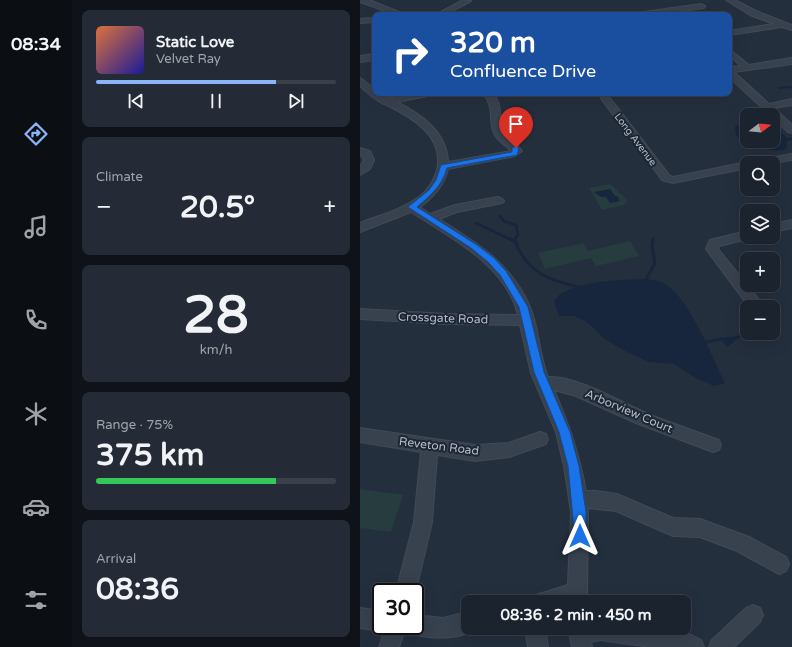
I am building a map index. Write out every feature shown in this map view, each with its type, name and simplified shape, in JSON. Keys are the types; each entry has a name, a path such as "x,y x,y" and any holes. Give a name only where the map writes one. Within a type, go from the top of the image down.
{"street":[{"path":"362,0 395,12"},
{"path":"363,9 382,0"},
{"path":"445,12 467,0"},
{"path":"672,0 685,12 701,6"},
{"path":"730,0 754,13 792,28"},
{"path":"360,21 372,20"},
{"path":"732,33 782,25"},
{"path":"732,54 746,66"},
{"path":"360,59 372,57"},
{"path":"732,70 746,66 792,61"},
{"path":"732,74 792,130"},
{"path":"360,81 365,92"},
{"path":"360,228 412,207 432,191 440,180 444,166 443,152 435,135 428,127 410,114 373,96"},
{"path":"386,102 415,96"},
{"path":"444,166 515,153 516,151 502,138 498,131 493,96"},
{"name":"Long Avenue","path":"605,96 656,167 666,178 673,180 740,166"},
{"path":"767,107 792,102"},
{"path":"360,151 366,153 369,160 366,167 360,172"},
{"path":"780,159 792,157"},
{"path":"431,218 440,213 455,209 498,201"},
{"path":"412,207 431,218 491,260 503,273 514,289 523,307 534,357 564,432 573,466 578,500 580,536 577,595"},
{"path":"780,227 792,224"},
{"path":"740,237 713,244 712,249 752,300"},
{"name":"Crossgate Road","path":"360,314 446,319 527,320"},
{"name":"Arborview Court","path":"544,384 557,383 582,391 642,418 713,445"},
{"name":"Reveton Road","path":"360,435 476,453 509,450 540,439"},
{"path":"408,583 423,522 428,458 431,447"},
{"path":"578,500 596,499 617,502 673,527 700,528 742,544 779,564"},
{"path":"720,647 753,615"},
{"path":"360,618 372,620"},
{"path":"424,626 443,628 461,624"},
{"path":"580,636 600,630 682,641 694,647"},
{"path":"389,647 393,635"},
{"path":"536,635 538,647"}],"green space":[{"path":"611,184 627,201 624,205 602,210 589,188"},
{"path":"630,241 639,256 596,266 591,258 545,269 538,253 583,243 588,251"},
{"path":"360,489 403,495 391,532 360,528"}],"water":[{"path":"740,124 740,139 736,135 735,127"},
{"path":"780,132 788,139 786,149 760,148 780,148"},
{"path":"610,189 620,201 610,203 606,197 601,197 594,192"},
{"path":"646,279 661,282 671,288 681,299 698,327 725,383 714,386 694,377 674,364 649,362 627,352 606,340 587,322 574,316 559,316 554,302 561,294 582,285"},
{"path":"740,333 740,337 727,347 720,338 737,336"}],"waterway":[{"path":"779,88 792,87"},
{"path":"500,216 504,221 516,225 518,235 514,240"},
{"path":"476,223 512,240"},
{"path":"645,281 655,263 652,246 653,239"},
{"path":"514,240 526,261 534,269 551,279 583,288"},
{"path":"702,343 721,339"}],"route":[{"path":"516,148 515,153 444,166 440,180 432,191 412,207 431,218 491,260 503,273 514,289 523,307 527,320 532,339 534,357 539,372 564,432 573,466 580,512 580,536"}]}
